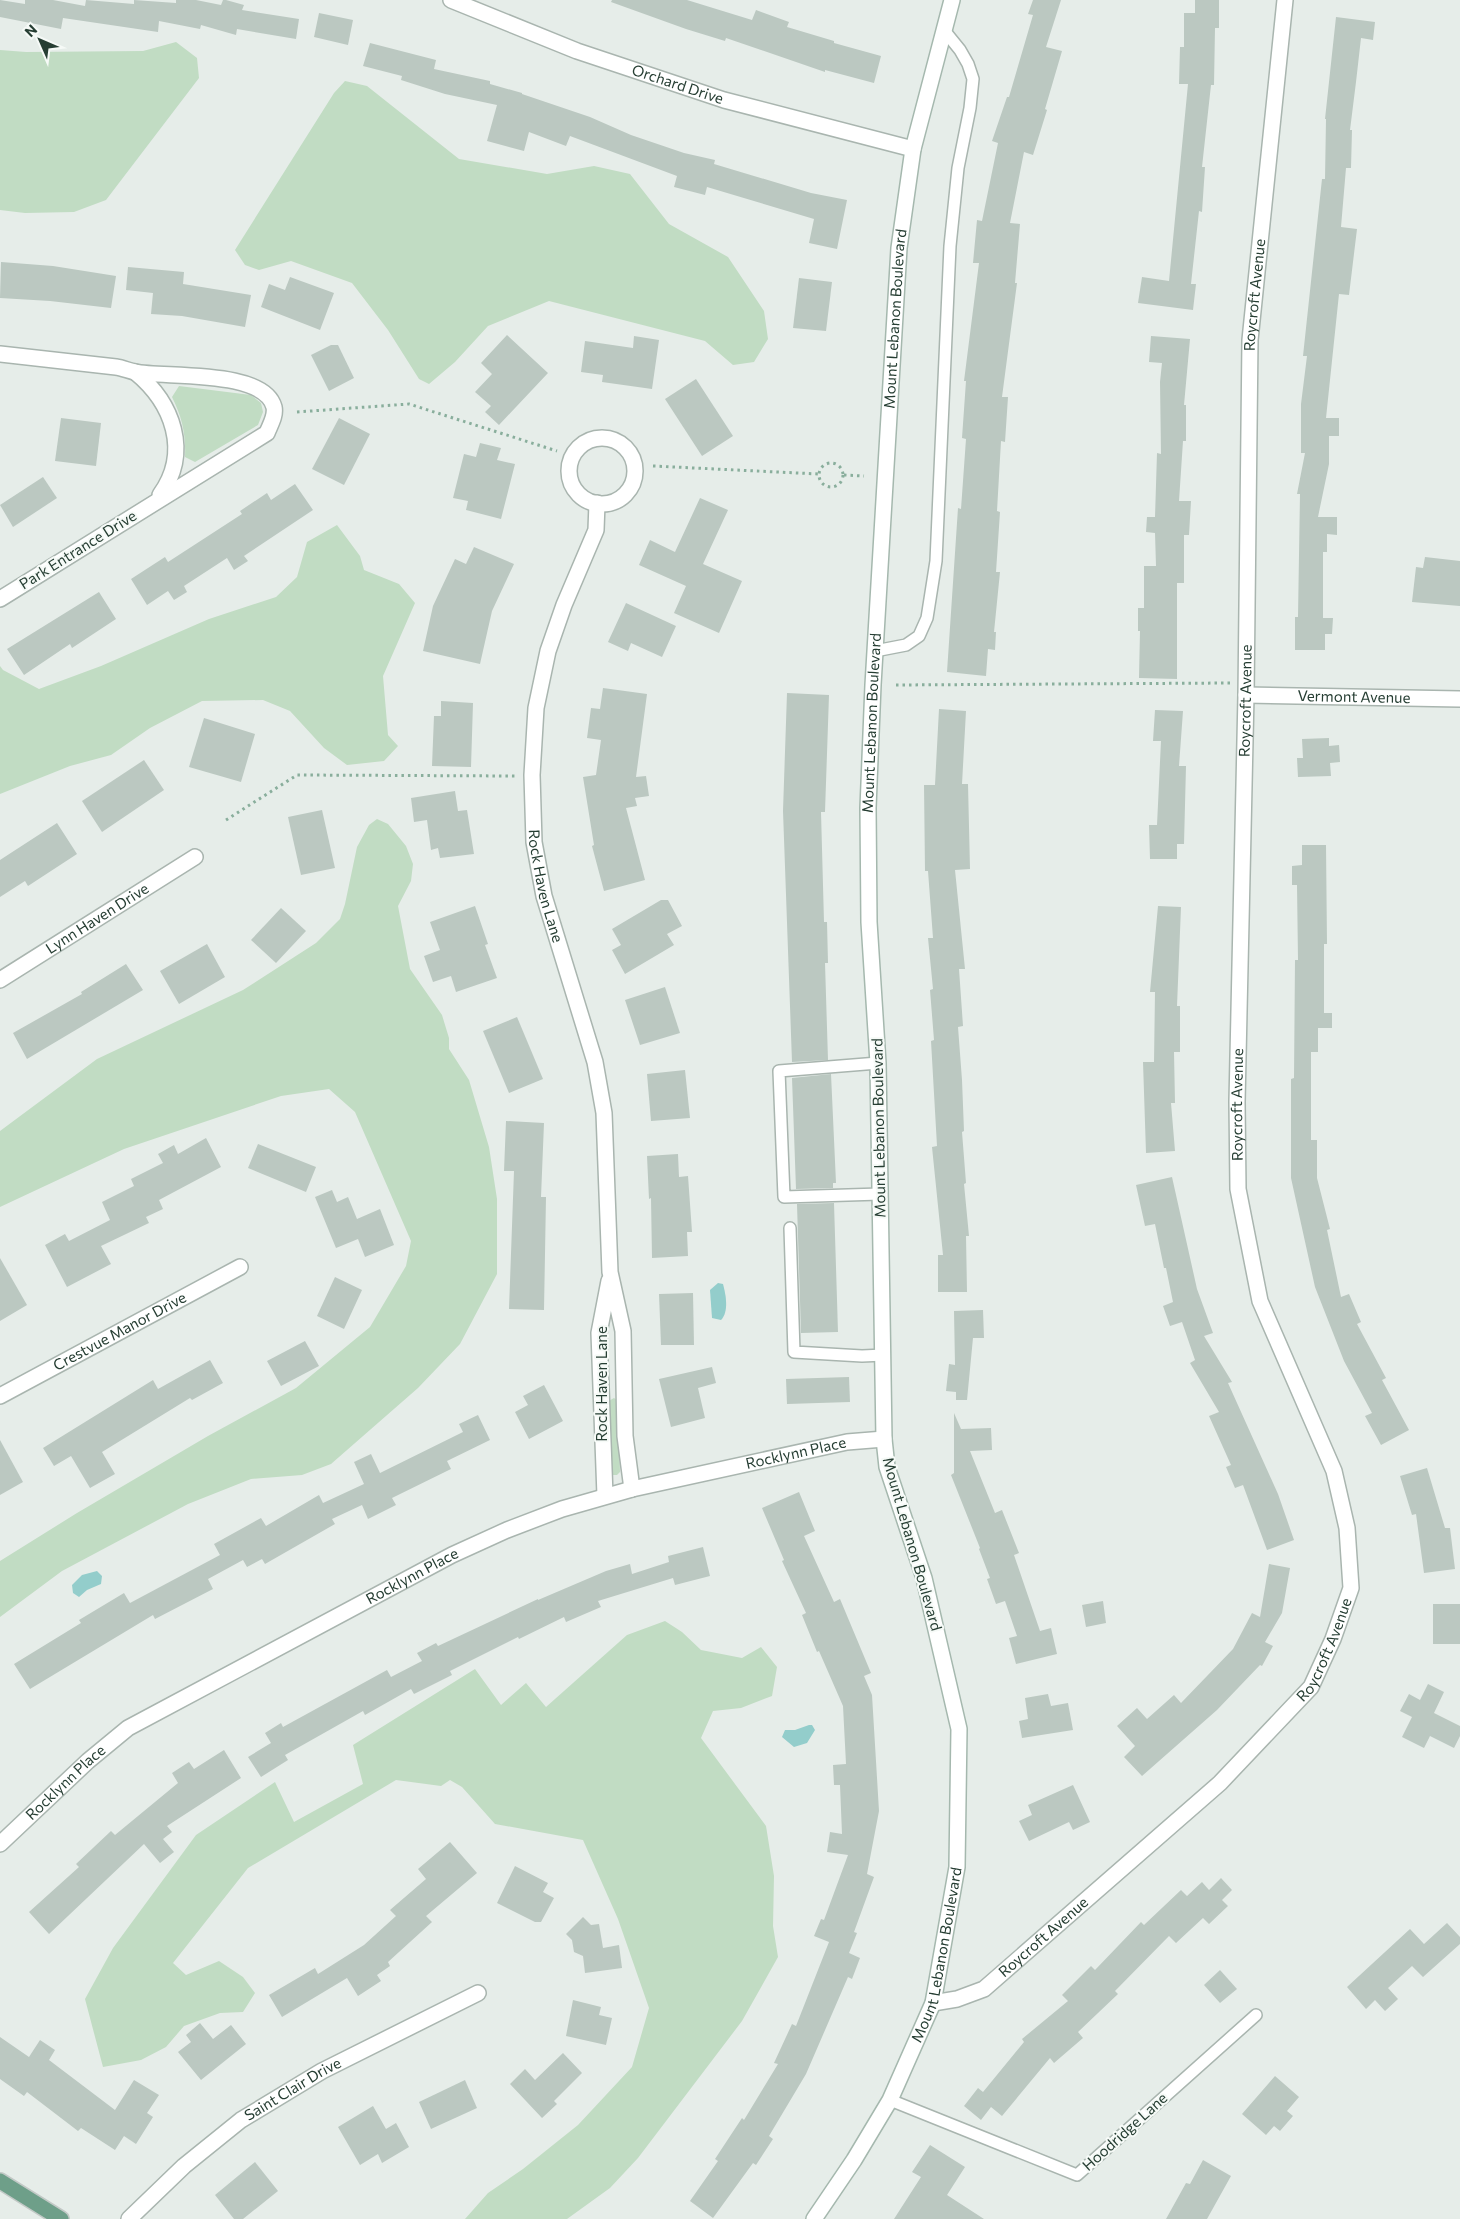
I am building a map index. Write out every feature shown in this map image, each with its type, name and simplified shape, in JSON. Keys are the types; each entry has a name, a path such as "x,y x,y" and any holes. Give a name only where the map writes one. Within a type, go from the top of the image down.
{"main road":[{"path":"0,2181 62,2219"}],"street":[{"name":"Orchard Drive","path":"451,0 577,51 724,100 912,149"},
{"name":"Mount Lebanon Boulevard","path":"814,2219 854,2160 890,2100 933,2003 957,1867 959,1729 924,1578 888,1467 884,1439 878,1063 869,922 868,808 875,651 899,248 912,149 952,0"},
{"name":"Roycroft Avenue","path":"933,2003 957,1999 984,1989 1220,1782 1311,1687 1333,1639 1351,1588 1347,1528 1334,1471 1260,1301 1238,1189 1237,1102 1246,695 1250,340 1285,19 1285,0"},
{"path":"0,354 116,367 135,372"},
{"name":"Park Entrance Drive","path":"0,599 156,500 267,433 274,414 274,406 256,388 234,381 210,377 135,372"},
{"name":"Park Entrance Drive","path":"135,372 159,395 168,411 174,433 176,456 170,481 156,500"},
{"path":"596,438 607,438 617,441 628,451 634,465 635,475 632,485 617,500 608,503 597,503 587,500 573,486 570,466 578,448 596,438"},
{"name":"Rock Haven Lane","path":"597,503 596,530 564,605 548,651 536,708 532,776 534,842 544,896 595,1062 604,1113 610,1272 623,1331 625,1436 632,1489"},
{"name":"Vermont Avenue","path":"1246,695 1460,699"},
{"name":"Lynn Haven Drive","path":"0,980 195,857"},
{"name":"Crestvue Manor Drive","path":"0,1396 240,1267"},
{"name":"Rock Haven Lane","path":"605,1496 599,1333 610,1272"},
{"path":"600,1377 624,1377"},
{"name":"Rocklynn Place","path":"0,1844 88,1760 128,1728 452,1555 507,1530 562,1509 605,1496 847,1442 884,1439"},
{"name":"Saint Clair Drive","path":"129,2219 184,2166 241,2120 322,2071 478,1993"}],"lane":[{"path":"875,651 906,645 919,636 927,618 936,561 950,246 958,168 970,108 973,79 968,64 960,50 943,29"},
{"path":"878,1063 779,1071 784,1197 880,1194"},
{"path":"790,1228 794,1352 862,1356 884,1355"},
{"name":"Hoodridge Lane","path":"890,2100 1077,2175 1256,2015"}],"path":[{"path":"297,412 409,404 557,451"},
{"path":"834,462 841,467 844,475 841,482 830,487 823,484 819,474 822,466 834,462"},
{"path":"653,466 819,474"},
{"path":"844,475 864,476"},
{"path":"896,685 1229,683 1246,695"},
{"path":"226,820 297,775 532,776"}],"green space":[{"path":"176,42 197,58 199,78 106,200 74,212 25,213 0,210 0,50 26,52 143,51"},
{"path":"345,81 367,86 459,159 547,174 594,166 630,174 669,224 728,257 764,311 768,339 754,362 733,365 705,341 549,301 488,326 455,362 429,384 419,379 388,330 352,283 291,261 259,270 245,265 235,250 334,93"},
{"path":"179,386 251,395 261,403 263,412 258,425 195,462 185,457 183,426 172,397"},
{"path":"337,525 360,556 364,570 399,584 415,603 383,676 388,735 398,746 384,761 347,765 324,748 290,711 263,700 202,701 150,728 111,755 70,766 0,794 0,666 3,670 39,689 101,666 209,619 276,597 297,577 307,542"},
{"path":"377,819 388,824 406,846 413,864 411,881 398,906 410,969 442,1015 449,1038 449,1049 469,1080 489,1147 497,1199 497,1274 460,1344 418,1388 331,1464 302,1475 251,1479 188,1504 62,1571 0,1617 0,1561 208,1436 296,1388 370,1327 406,1266 411,1241 355,1112 329,1089 281,1096 124,1149 0,1207 0,1131 97,1059 243,990 316,943 340,919 357,847 369,825"},
{"path":"614,1398 618,1401 620,1472 617,1475 613,1475 610,1472 607,1402"},
{"path":"665,1621 682,1632 701,1650 742,1658 761,1647 777,1667 772,1696 741,1708 713,1711 701,1738 766,1826 774,1876 773,1926 778,1957 742,2021 638,2158 610,2188 567,2219 465,2219 488,2193 523,2169 578,2125 632,2067 649,2008 618,1919 583,1840 495,1824 462,1787 450,1780 441,1786 396,1780 248,1868 173,1963 186,1975 219,1961 243,1977 255,1993 243,2012 220,2013 184,2026 166,2047 141,2060 103,2067 85,1999 113,1948 196,1835 275,1782 294,1822 363,1784 353,1745 475,1669 501,1705 526,1683 546,1707 627,1635"}],"water":[{"path":"718,1283 723,1284 726,1298 725,1313 721,1320 712,1318 710,1290"},
{"path":"97,1571 102,1576 101,1584 87,1590 79,1597 73,1593 72,1585 82,1575"},
{"path":"812,1725 815,1730 807,1743 794,1747 782,1737 785,1730 795,1730"}],"building":[{"path":"0,0 25,4 25,0 53,0 85,6 86,0 134,4 134,0 176,3 176,0 196,0 221,5 223,0 226,0 244,5 242,10 299,19 296,39 237,29 236,35 201,25 200,29 159,21 158,32 63,18 61,29 0,17"},
{"path":"612,0 687,0 752,20 756,10 789,22 787,27 881,56 874,83 825,70 825,72 726,38 725,41 686,29 611,2"},
{"path":"1033,0 1061,0 1046,47 1062,51 1033,155 1024,152 1010,223 1020,224 1015,283 1017,283 1002,397 1008,397 1005,442 1001,441 997,511 1000,512 996,572 1000,572 994,632 996,632 995,650 988,649 986,676 947,672 958,508 961,509 966,439 962,438 966,381 964,381 979,263 973,263 977,220 982,221 998,143 992,141 1007,97 1009,97 1033,15 1028,14"},
{"path":"1195,0 1219,0 1219,28 1215,28 1214,85 1211,85 1202,167 1205,167 1202,212 1199,211 1191,284 1196,284 1193,310 1138,303 1142,277 1169,281 1188,84 1179,84 1180,47 1184,47 1184,13 1195,13"},
{"path":"319,13 353,20 348,45 314,37"},
{"path":"1336,17 1375,22 1373,40 1361,38 1350,130 1352,130 1351,168 1346,168 1341,227 1357,229 1349,295 1339,294 1326,418 1339,418 1339,436 1329,436 1329,464 1318,517 1337,517 1337,535 1327,534 1327,552 1323,552 1323,618 1333,618 1332,634 1325,634 1325,650 1295,650 1295,617 1298,617 1300,494 1297,494 1305,453 1301,453 1301,404 1307,356 1303,356 1322,179 1325,179 1325,119"},
{"path":"370,43 436,60 434,69 490,81 490,84 590,117 631,135 684,153 715,160 714,164 811,193 847,200 837,249 809,243 814,219 707,187 705,195 674,187 677,176 570,136 566,146 529,132 524,151 487,141 497,105 445,94 401,80 402,76 363,66"},
{"path":"1,262 53,266 116,276 111,308 0,298"},
{"path":"128,267 184,272 183,284 251,295 245,327 182,316 151,314 153,293 126,290"},
{"path":"290,277 334,293 320,330 261,307 269,284 285,290"},
{"path":"799,278 832,282 826,331 793,328"},
{"path":"507,335 548,373 499,425 485,412 491,406 475,392 492,374 481,363"},
{"path":"634,336 659,340 652,389 602,382 603,375 581,372 585,341 633,348"},
{"path":"1151,336 1190,339 1184,405 1186,405 1186,441 1183,441 1179,501 1191,501 1189,535 1184,535 1184,583 1177,583 1177,679 1139,678 1140,631 1138,631 1138,608 1144,608 1144,566 1156,566 1155,533 1146,532 1147,517 1155,517 1157,453 1161,454 1160,382 1162,363 1149,362"},
{"path":"331,345 338,345 354,378 329,391 311,355"},
{"path":"696,379 733,436 702,456 665,399"},
{"path":"61,418 101,423 96,466 55,461"},
{"path":"339,418 370,434 344,485 312,469"},
{"path":"480,443 501,448 497,460 515,464 501,519 466,510 468,501 453,498 464,454 476,457"},
{"path":"43,477 57,498 13,527 0,505"},
{"path":"295,484 313,510 244,556 248,561 234,570 227,558 184,586 187,592 174,600 168,591 147,605 131,579 165,557 168,562 242,514 240,511 267,493 271,500"},
{"path":"700,498 728,510 703,564 742,581 719,633 674,613 686,586 639,565 650,540 675,552"},
{"path":"474,547 514,564 492,611 480,664 423,651 433,606 455,559 466,564"},
{"path":"1425,557 1460,561 1460,606 1412,602 1416,567 1423,568"},
{"path":"99,592 116,619 72,648 70,644 24,675 7,649"},
{"path":"626,603 676,626 662,657 631,643 628,651 608,642"},
{"path":"603,688 647,694 636,777 646,776 649,796 635,798 637,806 626,808 645,880 604,891 592,846 594,845 583,777 596,775 601,740 587,738 591,708 600,709"},
{"path":"787,693 829,695 825,812 821,812 824,922 827,922 828,963 825,963 828,1060 792,1062 783,811"},
{"path":"441,701 473,703 471,767 432,766 434,716 441,716"},
{"path":"939,709 966,711 962,784 968,784 970,869 955,870 965,969 959,969 963,1026 958,1027 966,1183 964,1184 969,1236 966,1236 967,1292 938,1292 938,1255 943,1255 932,1147 937,1146 931,1041 934,1040 930,990 933,989 928,938 933,938 928,871 925,871 924,785 935,785"},
{"path":"1155,710 1183,711 1179,766 1186,766 1184,844 1177,844 1177,859 1150,859 1149,825 1157,825 1161,741 1153,741"},
{"path":"204,718 255,734 241,782 189,767"},
{"path":"1329,738 1329,746 1339,745 1340,762 1330,763 1331,776 1298,777 1297,758 1303,758 1302,739"},
{"path":"144,760 164,790 102,832 82,801"},
{"path":"455,791 458,811 467,810 474,854 440,858 438,848 431,850 427,820 414,822 411,798"},
{"path":"322,810 335,868 301,875 288,817"},
{"path":"57,823 77,854 28,886 25,881 0,897 0,860"},
{"path":"1302,845 1326,845 1327,944 1324,944 1324,1013 1332,1013 1332,1028 1318,1028 1318,1052 1311,1052 1311,1140 1317,1140 1317,1178 1330,1229 1327,1230 1341,1297 1349,1294 1361,1322 1357,1324 1386,1378 1382,1380 1409,1430 1381,1445 1365,1416 1372,1413 1344,1361 1315,1287 1291,1178 1291,1079 1294,1078 1295,960 1298,960 1297,885 1292,885 1292,866 1302,865"},
{"path":"661,900 668,900 682,926 667,934 674,945 625,974 612,950 621,945 612,929"},
{"path":"475,906 488,944 485,945 497,978 456,992 451,976 433,982 424,956 440,950 430,922"},
{"path":"1158,906 1181,907 1177,1006 1180,1006 1180,1052 1174,1052 1175,1103 1171,1103 1175,1151 1146,1153 1143,1062 1154,1062 1155,992 1150,992"},
{"path":"281,908 306,931 276,963 251,940"},
{"path":"207,944 225,977 179,1004 160,971"},
{"path":"126,964 143,990 27,1059 13,1033 82,994 81,992"},
{"path":"665,987 680,1033 640,1045 625,1000"},
{"path":"517,1017 543,1079 509,1093 483,1031"},
{"path":"685,1070 690,1118 651,1121 647,1074"},
{"path":"831,1074 836,1183 833,1183 833,1188 796,1189 792,1078"},
{"path":"506,1121 544,1123 541,1197 546,1197 544,1310 509,1309 514,1171 504,1171"},
{"path":"206,1138 221,1167 159,1200 163,1209 146,1217 149,1223 101,1246 111,1264 67,1287 45,1245 65,1234 69,1241 110,1220 102,1202 134,1186 131,1179 163,1163 158,1154 174,1145 178,1154"},
{"path":"258,1144 316,1167 306,1192 248,1168"},
{"path":"678,1154 679,1177 688,1176 692,1232 687,1232 688,1256 652,1258 651,1198 649,1199 647,1156"},
{"path":"1172,1177 1197,1289 1213,1333 1204,1336 1232,1382 1228,1383 1278,1494 1294,1540 1267,1550 1243,1485 1235,1488 1226,1467 1231,1465 1209,1416 1219,1412 1190,1363 1195,1360 1182,1322 1170,1326 1163,1306 1173,1302 1166,1268 1164,1268 1155,1224 1145,1226 1136,1185"},
{"path":"332,1190 337,1202 348,1197 357,1219 380,1209 394,1245 365,1257 358,1239 336,1248 315,1197"},
{"path":"834,1203 838,1332 801,1333 797,1204"},
{"path":"0,1258 27,1305 0,1321"},
{"path":"335,1277 362,1290 344,1329 317,1316"},
{"path":"693,1293 694,1345 661,1345 659,1294"},
{"path":"983,1310 984,1338 973,1338 967,1400 956,1400 956,1392 946,1391 949,1364 955,1365 954,1311"},
{"path":"305,1341 319,1366 281,1386 267,1361"},
{"path":"210,1360 223,1383 192,1400 190,1398 102,1452 115,1474 90,1488 71,1456 54,1466 43,1448 153,1380 158,1389"},
{"path":"712,1367 716,1383 698,1388 705,1418 671,1427 659,1379"},
{"path":"849,1377 850,1402 787,1404 786,1379"},
{"path":"544,1385 563,1421 529,1439 515,1412 528,1405 523,1396"},
{"path":"954,1413 961,1429 991,1428 992,1450 970,1451 995,1513 1002,1510 1019,1553 1014,1555 1040,1631 1051,1628 1057,1654 1016,1664 1009,1638 1017,1636 1005,1601 996,1604 987,1579 990,1578 980,1548 951,1475 954,1473"},
{"path":"478,1415 490,1440 447,1461 451,1469 392,1498 396,1505 368,1519 362,1505 332,1519 335,1524 265,1564 262,1559 247,1567 243,1560 208,1579 213,1589 155,1619 153,1615 30,1689 14,1664 81,1623 79,1620 124,1593 130,1603 220,1555 214,1544 261,1518 266,1526 319,1495 323,1503 364,1484 354,1462 371,1454 380,1473 463,1432 459,1424"},
{"path":"0,1440 23,1482 0,1495"},
{"path":"1427,1468 1445,1528 1450,1528 1455,1569 1424,1573 1416,1514 1412,1515 1400,1476"},
{"path":"799,1492 815,1531 804,1536 834,1602 840,1599 871,1673 864,1676 872,1695 879,1811 867,1874 874,1877 854,1932 857,1933 849,1953 860,1958 852,1979 848,1977 806,2074 769,2136 773,2139 756,2165 753,2163 713,2218 690,2201 718,2161 715,2159 742,2118 744,2120 778,2064 774,2063 792,2024 796,2026 829,1942 814,1936 821,1919 824,1920 848,1855 827,1852 830,1832 842,1834 840,1785 834,1785 833,1765 846,1764 843,1706 819,1651 817,1652 802,1615 806,1613 782,1561 784,1560 762,1508"},
{"path":"703,1547 710,1576 675,1585 673,1578 598,1601 601,1607 566,1622 564,1617 519,1639 518,1637 450,1671 452,1675 414,1694 411,1689 365,1715 363,1711 285,1755 288,1760 261,1777 248,1757 271,1743 265,1733 281,1723 283,1727 387,1670 391,1677 422,1661 417,1653 436,1643 438,1646 538,1599 606,1571 630,1564 632,1574 669,1562 668,1556"},
{"path":"1269,1564 1290,1568 1282,1613 1265,1642 1273,1646 1262,1666 1260,1665 1217,1710 1142,1776 1124,1757 1135,1746 1117,1726 1137,1708 1147,1719 1174,1695 1181,1703 1233,1649 1252,1613 1260,1617"},
{"path":"1103,1601 1106,1623 1086,1627 1082,1605"},
{"path":"1433,1604 1460,1604 1460,1644 1433,1644"},
{"path":"1428,1684 1444,1692 1434,1713 1460,1726 1460,1736 1454,1748 1430,1736 1424,1748 1402,1737 1412,1717 1400,1711 1409,1694 1420,1700"},
{"path":"1048,1694 1051,1706 1068,1703 1073,1730 1022,1738 1019,1721 1028,1719 1025,1698"},
{"path":"224,1750 241,1778 167,1826 172,1832 163,1839 174,1852 160,1863 144,1844 49,1934 29,1912 79,1867 76,1864 111,1831 115,1835 178,1783 172,1773 189,1762 194,1769"},
{"path":"1073,1785 1090,1822 1073,1830 1069,1822 1029,1841 1019,1821 1032,1815 1028,1805"},
{"path":"450,1842 477,1873 426,1916 432,1922 388,1962 390,1966 377,1975 381,1981 358,1996 347,1978 282,2017 269,1995 315,1968 318,1974 364,1945 396,1916 390,1910 426,1879 418,1869"},
{"path":"515,1866 548,1883 543,1892 554,1898 541,1922 535,1922 497,1903"},
{"path":"1221,1878 1232,1890 1222,1900 1228,1906 1209,1924 1203,1918 1176,1943 1169,1936 1115,1991 1118,1994 1078,2032 1083,2038 1054,2063 1050,2058 1002,2116 991,2107 981,2120 964,2106 978,2088 983,2092 1024,2042 1022,2039 1068,2001 1062,1995 1091,1966 1095,1970 1141,1922 1144,1925 1181,1890 1187,1896 1202,1882 1209,1890"},
{"path":"583,1917 591,1925 599,1924 603,1948 619,1945 622,1968 585,1973 583,1956 574,1952 572,1940 566,1934"},
{"path":"1447,1923 1460,1937 1460,1944 1423,1977 1412,1966 1388,1988 1398,1999 1385,2011 1375,2000 1366,2009 1347,1987 1410,1929 1424,1944"},
{"path":"1220,1970 1237,1989 1220,2003 1204,1985"},
{"path":"573,2000 601,2007 599,2015 612,2018 606,2045 566,2036"},
{"path":"200,2023 213,2039 231,2025 246,2044 201,2080 178,2052 191,2042 186,2035"},
{"path":"0,2037 29,2057 40,2040 55,2050 49,2060 115,2110 134,2080 159,2095 147,2113 153,2117 136,2144 124,2136 115,2150 81,2128 78,2131 27,2092 24,2096 0,2079"},
{"path":"563,2053 582,2073 554,2101 557,2104 542,2118 510,2084 525,2069 535,2080"},
{"path":"1275,2076 1299,2097 1287,2111 1293,2116 1280,2131 1274,2126 1266,2135 1242,2114"},
{"path":"465,2080 477,2108 431,2129 419,2102"},
{"path":"373,2106 386,2129 396,2123 409,2147 382,2163 378,2154 360,2165 338,2127"},
{"path":"930,2145 965,2167 947,2195 984,2219 894,2219 921,2177 912,2172"},
{"path":"1203,2160 1231,2176 1207,2219 1166,2219 1186,2183 1190,2184"},
{"path":"255,2162 278,2191 243,2219 234,2219 215,2195"}]}
